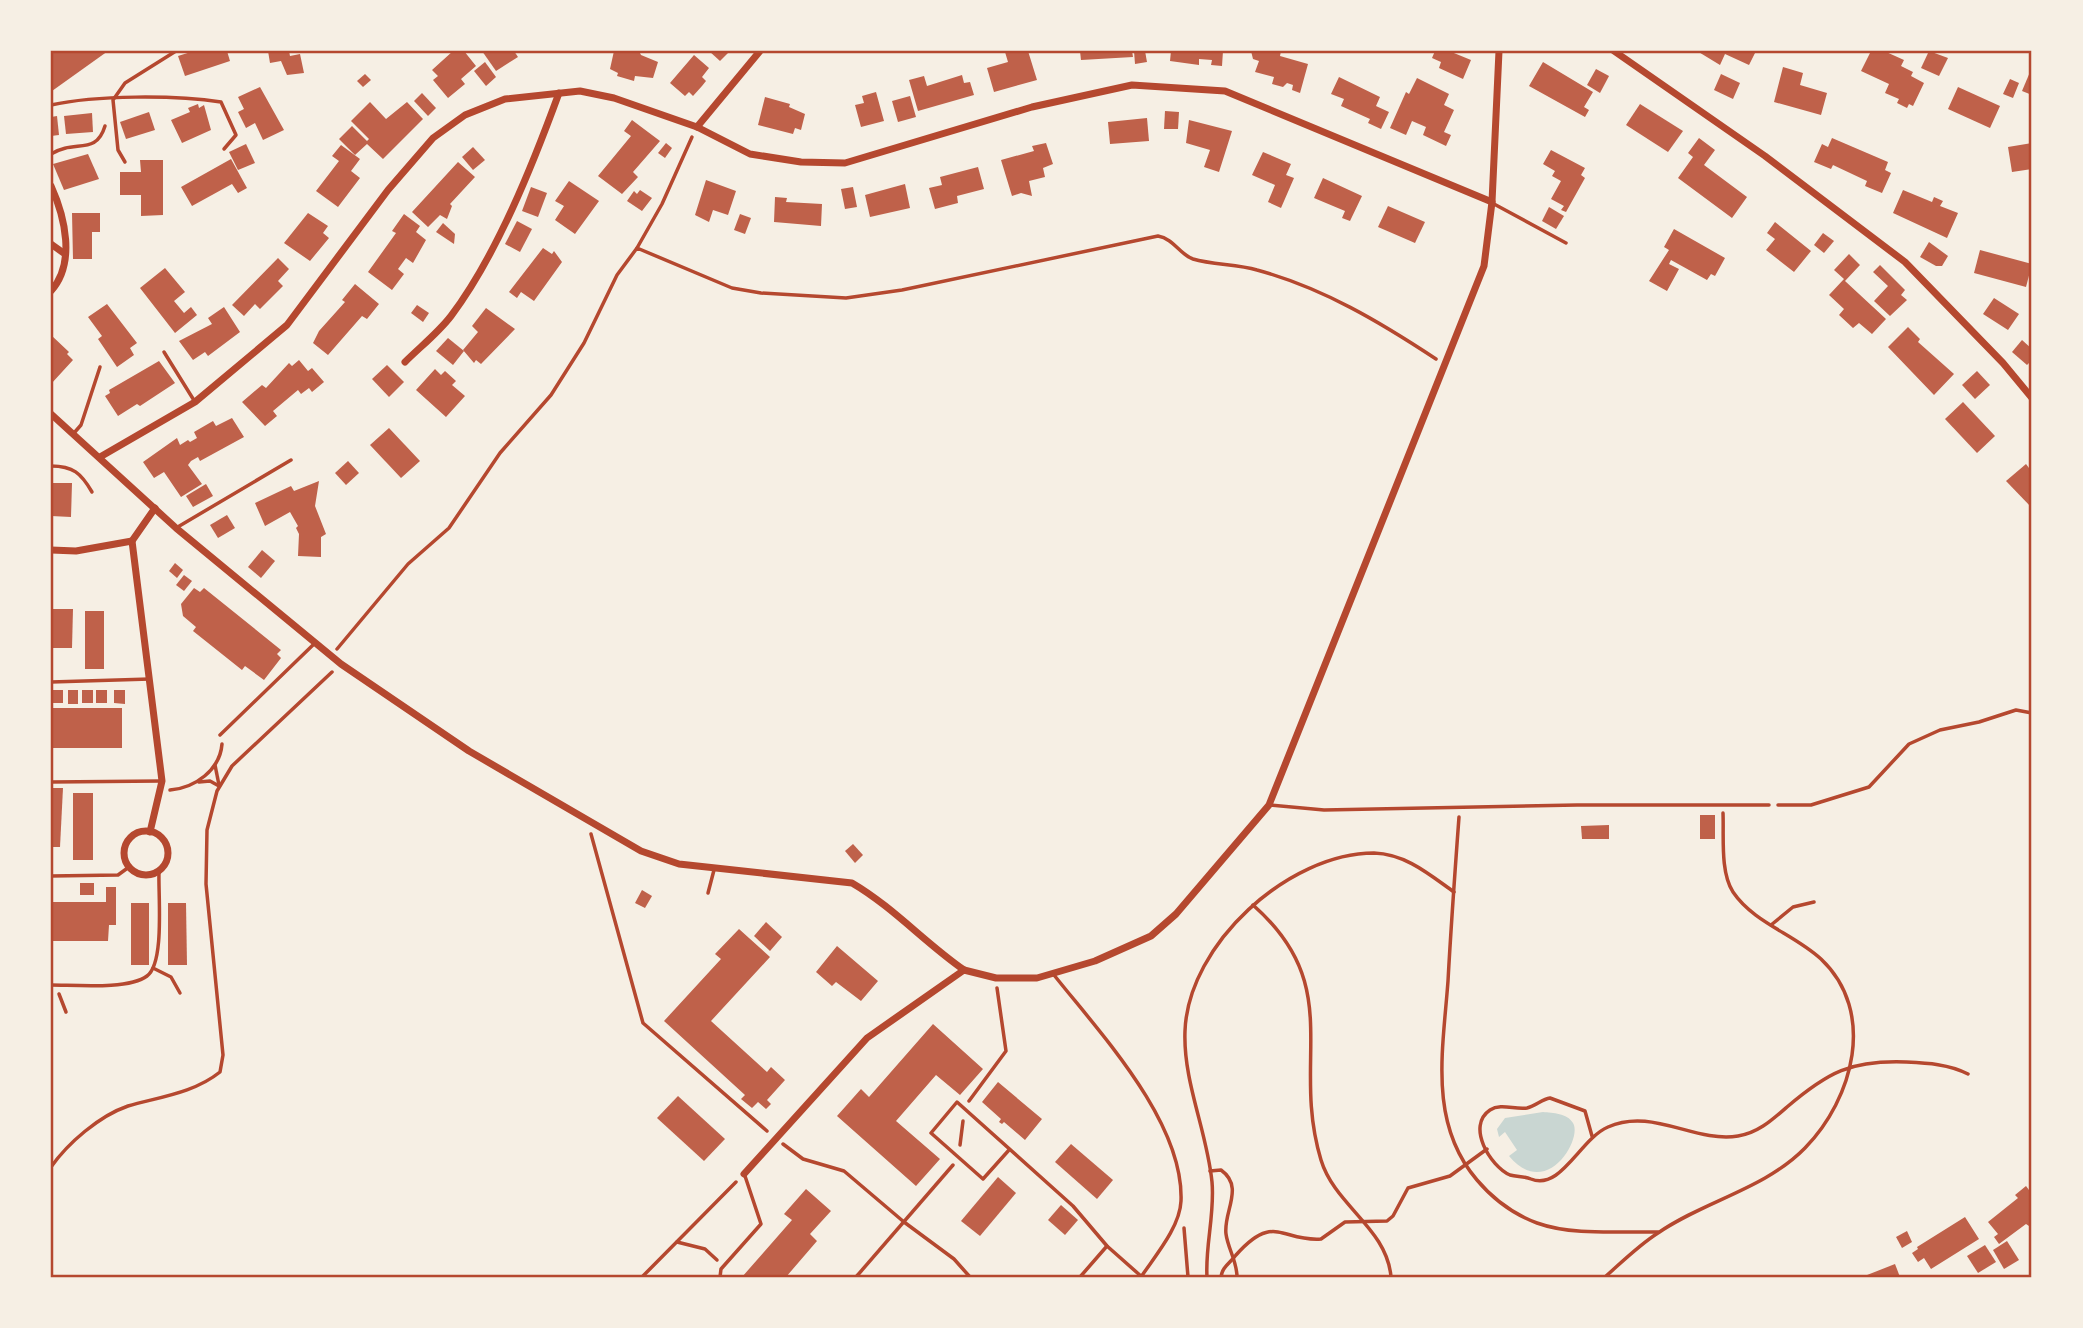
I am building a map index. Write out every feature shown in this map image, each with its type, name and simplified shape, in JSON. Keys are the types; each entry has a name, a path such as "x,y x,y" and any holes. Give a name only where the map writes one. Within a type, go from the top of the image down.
{"street":[{"path":"697,127 760,51"},
{"path":"51,414 176,527 341,664 469,751 641,851 679,864 714,870 852,883 874,896 936,951 964,970 996,978 1054,975 1095,961 1151,936 1176,914 1269,806 1484,267 1492,202 1499,51"},
{"path":"1614,51 1765,156 1905,262 2003,363 2032,398"},
{"path":"100,457 195,402 287,325 388,190 433,138 466,115 505,99 580,90 614,98 697,127 750,153 802,162 845,163 1032,107 1132,85 1225,91 1492,202"},
{"path":"405,362 451,316 475,276 528,175 559,93"},
{"path":"51,186 59,204 65,234 65,254 58,283 51,291"},
{"path":"51,244 65,254"},
{"path":"150,832 162,781 132,541 155,508"},
{"path":"51,550 76,551 132,541"},
{"path":"143,831 150,832 158,834 167,847 166,862 159,871 145,876 129,867 124,853 128,841 143,831"},
{"path":"744,1174 867,1038 964,970"}],"lane":[{"path":"125,162 118,150 113,100 125,83 176,51"},
{"path":"51,105 113,100 200,99 221,102 236,135 224,149"},
{"path":"1492,202 1566,243"},
{"path":"164,352 195,402"},
{"path":"74,434 80,425 100,367"},
{"path":"176,527 291,460"},
{"path":"51,466 75,470 83,475 92,492"},
{"path":"220,735 315,642"},
{"path":"51,682 151,679"},
{"path":"51,782 162,781"},
{"path":"1269,806 1309,810 1769,805"},
{"path":"51,876 118,875 129,867"},
{"path":"708,893 714,870"},
{"path":"51,985 122,984 147,977 157,961 159,871"},
{"path":"153,968 171,977 180,993"},
{"path":"1009,1150 983,1179 931,1133 957,1102 1073,1206 1107,1246 1141,1277 1174,1224 1181,1202 1168,1139 1153,1106 1136,1079 1054,975"},
{"path":"720,1277 723,1266 761,1224 744,1174"},
{"path":"1080,1277 1107,1246"}],"path":[{"path":"51,154 70,144 89,146 98,142 106,125"},
{"path":"331,655 354,632 367,610 408,564 449,527 500,453 551,395 584,343 617,275 637,248 662,204 697,127"},
{"path":"637,248 732,288 761,293 846,298 902,290 1158,236 1169,238 1191,258 1256,269 1318,291 1381,322 1444,365"},
{"path":"51,1167 60,1154 93,1126 124,1108 207,1083 220,1072 223,1055 206,884 208,830 219,786 232,766 341,664"},
{"path":"1769,805 1811,805 1869,787 1909,744 1940,730 1979,722 2016,710 2032,713"},
{"path":"161,790 188,788 197,783 215,763 223,747 220,735"},
{"path":"215,763 219,786"},
{"path":"197,783 210,781 219,786"},
{"path":"1605,1277 1658,1232 1740,1191 1803,1150 1838,1104 1850,1066 1853,1020 1849,999 1838,978 1804,944 1745,906 1731,890 1726,871 1722,804"},
{"path":"1460,807 1441,1090 1446,1120 1465,1165 1487,1191 1510,1210 1538,1224 1578,1230 1658,1232"},
{"path":"587,820 643,1023 776,1139 803,1159 844,1171 904,1222 954,1259 970,1277"},
{"path":"1208,1277 1210,1171 1187,1067 1186,1019 1195,986 1205,966 1253,905 1296,873 1321,862 1376,853 1403,858 1454,892"},
{"path":"1771,925 1793,907 1814,902"},
{"path":"1253,905 1270,920 1302,966 1310,1004 1311,1091 1319,1150 1339,1195 1386,1252 1391,1277"},
{"path":"58,985 66,1012"},
{"path":"1592,1136 1585,1111 1550,1098 1524,1108 1492,1109 1485,1115 1479,1130 1487,1149 1502,1170 1510,1175 1544,1182 1557,1177 1592,1136 1620,1122 1638,1121 1718,1136 1749,1134 1763,1127 1822,1079 1850,1066 1868,1062 1922,1063 1949,1066 1968,1074"},
{"path":"1221,1277 1222,1270 1253,1239 1265,1233 1285,1231 1321,1239 1345,1222 1387,1221 1394,1216 1408,1188 1450,1176 1487,1149"},
{"path":"1210,1171 1222,1170 1233,1193 1225,1220 1237,1277"},
{"path":"642,1277 744,1174"},
{"path":"1184,1226 1188,1277"},
{"path":"677,1242 705,1249 723,1266"}],"shaded area":[{"path":"1543,1112 1567,1117 1573,1123 1575,1131 1567,1152 1559,1162 1548,1170 1536,1172 1523,1168 1509,1156 1517,1150 1505,1132 1499,1137 1497,1129 1505,1118"}],"building":[{"path":"55,51 108,51 52,91 51,54"},
{"path":"194,51 227,51 230,61 185,76 178,56"},
{"path":"268,51 289,51 290,56 300,54 304,73 287,75 281,61 270,63"},
{"path":"453,51 464,51 476,66 461,79 465,84 448,98 433,80 438,76 432,70"},
{"path":"482,51 514,51 518,57 496,71"},
{"path":"614,51 639,51 641,55 658,62 653,78 635,76 634,81 617,76 618,73 610,69"},
{"path":"709,51 725,51 728,53 720,61"},
{"path":"1028,51 1037,80 994,92 987,68 1008,62 1005,52"},
{"path":"1080,51 1132,51 1133,57 1081,60"},
{"path":"1134,51 1145,51 1147,62 1135,64"},
{"path":"1171,51 1223,51 1222,66 1211,65 1212,60 1199,59 1199,65 1170,61"},
{"path":"1251,51 1281,51 1280,56 1308,64 1300,93 1292,90 1293,85 1287,83 1283,87 1272,84 1274,77 1255,72 1259,61 1253,59"},
{"path":"1435,51 1449,51 1471,60 1463,79 1439,68 1441,62 1432,58"},
{"path":"1697,51 1756,51 1749,65 1725,54 1720,65"},
{"path":"1871,51 1884,51 1904,60 1901,66 1913,72 1911,76 1924,83 1913,106 1909,104 1907,108 1897,103 1899,99 1885,93 1889,84 1861,71"},
{"path":"1929,51 1948,58 1939,76 1921,68"},
{"path":"694,55 709,68 702,77 706,81 702,86 693,96 689,92 685,96 670,83"},
{"path":"485,62 496,77 486,86 474,71"},
{"path":"1543,62 1593,92 1584,107 1589,110 1585,117 1529,86"},
{"path":"1783,67 1803,73 1800,85 1827,93 1821,115 1774,102"},
{"path":"1596,69 1609,76 1600,93 1587,85"},
{"path":"2030,72 2032,73 2032,95 2022,91"},
{"path":"365,74 371,80 363,87 357,81"},
{"path":"1721,74 1740,83 1733,99 1714,90"},
{"path":"962,75 964,83 970,82 974,95 918,111 909,80 924,76 927,86"},
{"path":"1339,77 1380,97 1376,106 1389,112 1381,129 1368,123 1370,119 1341,106 1344,99 1331,94"},
{"path":"1417,78 1449,94 1444,105 1454,110 1444,132 1451,135 1446,146 1423,135 1426,127 1412,121 1406,135 1390,128 1406,92 1409,94"},
{"path":"2010,79 2019,83 2013,98 2003,94"},
{"path":"260,87 284,130 263,140 255,123 246,128 238,112 244,109 238,97"},
{"path":"1958,87 2000,106 1990,128 1948,109"},
{"path":"876,92 884,121 861,127 855,105 864,103 862,96"},
{"path":"422,93 436,108 428,116 414,101"},
{"path":"910,96 916,117 898,122 892,101"},
{"path":"765,97 790,104 789,107 805,114 801,130 795,128 793,134 758,125"},
{"path":"370,102 386,119 407,102 423,119 383,159 367,144 355,155 339,139 352,126 367,141 369,139 351,121"},
{"path":"198,104 199,108 204,105 211,130 182,143 171,120 190,112 188,108"},
{"path":"1640,104 1683,131 1668,152 1626,125"},
{"path":"1165,111 1179,112 1178,129 1164,129"},
{"path":"149,112 155,130 126,139 120,122"},
{"path":"92,113 93,132 66,134 64,116"},
{"path":"57,116 59,135 51,136 51,117"},
{"path":"1147,118 1149,141 1110,144 1108,122"},
{"path":"632,120 660,141 633,172 638,177 622,194 598,176 631,136 624,131"},
{"path":"1189,120 1232,131 1219,172 1204,167 1210,150 1186,143"},
{"path":"1699,138 1715,150 1704,165 1747,197 1732,218 1678,178 1693,157 1688,153"},
{"path":"1832,138 1888,162 1885,170 1891,173 1882,193 1865,186 1867,181 1833,165 1831,169 1814,162 1822,144 1828,147"},
{"path":"666,143 672,148 665,158 658,153"},
{"path":"1046,143 1053,164 1043,168 1045,177 1029,181 1032,196 1021,193 1012,196 1001,160 1034,151 1032,146"},
{"path":"2032,143 2032,169 2012,172 2008,147"},
{"path":"246,144 255,163 238,170 229,152"},
{"path":"341,145 360,159 351,171 360,178 338,207 316,191 339,161 332,156"},
{"path":"473,147 485,160 473,170 462,157"},
{"path":"1551,150 1585,168 1581,175 1585,178 1566,212 1561,210 1564,206 1551,199 1561,181 1552,176 1555,171 1543,164"},
{"path":"1263,152 1291,164 1286,175 1294,178 1281,208 1268,202 1275,185 1252,175"},
{"path":"88,154 99,179 64,190 53,164"},
{"path":"231,159 247,188 238,193 232,184 192,206 181,187"},
{"path":"140,160 163,160 163,215 141,216 141,195 120,195 120,172 141,172"},
{"path":"458,162 475,177 450,204 452,206 447,219 440,215 428,227 412,212"},
{"path":"978,167 984,189 957,196 958,203 935,209 929,188 942,185 940,177"},
{"path":"1323,178 1362,196 1350,221 1342,218 1345,211 1314,198"},
{"path":"706,180 736,191 728,215 713,210 709,222 695,215"},
{"path":"569,181 599,201 575,234 555,220 564,206 555,201"},
{"path":"905,184 910,208 870,217 865,195"},
{"path":"531,187 547,193 538,217 522,211"},
{"path":"853,187 857,207 845,209 841,189"},
{"path":"640,190 652,198 642,211 627,201 634,191 637,194"},
{"path":"1903,190 1932,202 1934,197 1943,201 1940,206 1958,213 1947,238 1893,213"},
{"path":"775,197 787,198 786,202 822,204 821,226 774,222"},
{"path":"1388,206 1425,222 1415,243 1378,227"},
{"path":"1549,207 1564,216 1556,229 1542,221"},
{"path":"72,213 100,213 100,232 92,232 92,259 73,259"},
{"path":"308,213 328,226 323,233 329,238 310,261 284,243"},
{"path":"404,214 420,226 416,232 426,240 413,263 406,258 398,269 404,274 392,290 368,272 396,233 392,231"},
{"path":"740,214 751,218 745,234 734,230"},
{"path":"517,221 532,229 520,252 505,244"},
{"path":"1775,222 1811,251 1794,272 1766,250 1775,239 1767,233"},
{"path":"443,223 455,234 454,244 436,232"},
{"path":"1674,229 1725,258 1715,276 1711,274 1707,280 1671,260 1669,264 1679,269 1667,291 1649,281 1669,250 1664,247"},
{"path":"1823,233 1834,241 1824,253 1814,245"},
{"path":"1929,242 1948,256 1942,266 1936,266 1920,257"},
{"path":"543,248 552,254 554,251 562,262 534,301 521,292 517,298 509,292"},
{"path":"1980,250 2032,264 2026,287 1974,273"},
{"path":"1849,254 1860,265 1845,281 1886,319 1872,334 1859,323 1853,328 1839,315 1844,309 1829,295 1844,279 1834,270"},
{"path":"278,258 289,269 278,281 283,286 260,309 255,304 244,316 232,305"},
{"path":"1880,265 1905,290 1901,295 1907,300 1890,316 1874,301 1888,286 1873,272"},
{"path":"165,268 185,292 174,301 184,313 191,307 197,315 175,333 140,288"},
{"path":"355,284 379,304 367,319 362,316 328,355 313,343 319,331 345,302 342,300"},
{"path":"1994,298 2019,314 2008,330 1983,314"},
{"path":"107,304 137,343 130,348 134,355 117,367 98,339 102,336 88,317"},
{"path":"417,305 429,313 423,322 411,313"},
{"path":"224,307 240,332 208,356 205,352 193,360 179,341 212,324 208,318"},
{"path":"486,308 515,329 481,364 476,360 474,363 463,350 478,332 472,326"},
{"path":"1908,327 1920,339 1918,342 1954,374 1934,395 1888,347"},
{"path":"51,335 69,352 67,354 73,360 51,384"},
{"path":"448,338 464,351 453,365 436,351"},
{"path":"2022,340 2032,349 2032,360 2027,365 2012,352"},
{"path":"299,360 308,371 312,368 324,382 312,392 309,388 301,394 298,390 273,411 277,416 265,426 242,402 262,385 266,388 289,363 292,366"},
{"path":"159,361 175,383 140,406 137,404 118,416 105,396 110,393 109,390"},
{"path":"387,365 404,382 389,397 372,379"},
{"path":"435,369 441,375 445,371 456,381 452,385 465,396 446,417 416,390"},
{"path":"1977,371 1990,385 1975,399 1962,385"},
{"path":"1963,402 1995,436 1977,453 1945,419"},
{"path":"232,418 244,437 200,461 198,457 191,461 188,465 202,484 181,497 164,472 154,478 143,462 177,438 180,445 188,440 190,442 197,438 194,432 213,421 216,426"},
{"path":"389,428 420,461 401,478 370,445"},
{"path":"348,461 359,473 346,485 335,473"},
{"path":"2026,464 2032,472 2032,508 2006,481"},
{"path":"319,481 315,506 326,534 321,537 321,557 298,556 298,526 290,512 265,526 255,503 291,486 294,491"},
{"path":"51,483 72,483 71,517 51,516"},
{"path":"206,484 213,496 193,507 186,496"},
{"path":"227,515 235,528 218,538 210,525"},
{"path":"262,550 275,561 261,578 248,567"},
{"path":"175,563 183,570 177,578 169,571"},
{"path":"184,575 192,581 184,591 176,585"},
{"path":"194,588 200,592 204,588 281,650 277,654 281,658 264,680 245,666 242,670 193,631 196,627 183,616 181,604"},
{"path":"51,609 73,609 72,648 51,648"},
{"path":"85,611 104,611 104,669 85,669"},
{"path":"53,690 63,690 63,703 53,703"},
{"path":"68,690 78,690 78,704 68,704"},
{"path":"82,690 93,690 93,703 82,703"},
{"path":"96,690 107,690 107,703 96,703"},
{"path":"114,690 125,690 125,704 114,703"},
{"path":"51,708 122,708 122,748 51,748"},
{"path":"51,788 63,788 60,847 51,847"},
{"path":"73,793 93,793 93,860 73,860"},
{"path":"1700,815 1715,815 1715,839 1700,839"},
{"path":"1609,825 1609,839 1582,839 1581,826"},
{"path":"853,844 863,855 855,863 845,851"},
{"path":"80,883 94,883 94,895 80,895"},
{"path":"106,887 116,887 116,925 109,925 108,941 51,941 51,902 106,902"},
{"path":"642,890 652,896 645,908 635,903"},
{"path":"131,903 149,903 149,965 131,965"},
{"path":"168,903 186,903 187,965 168,965"},
{"path":"766,922 782,937 770,951 754,936"},
{"path":"739,929 770,957 711,1021 767,1072 771,1067 785,1080 767,1100 771,1104 766,1109 758,1102 752,1108 741,1099 745,1095 664,1021 721,959 715,954"},
{"path":"837,946 878,981 861,1001 836,982 832,986 816,972"},
{"path":"933,1024 983,1069 960,1095 936,1075 896,1121 940,1159 916,1186 837,1116 861,1089 869,1097"},
{"path":"998,1082 1042,1119 1025,1140 1004,1122 999,1122 1001,1119 982,1102"},
{"path":"678,1096 725,1139 704,1161 657,1118"},
{"path":"1071,1144 1113,1180 1097,1199 1055,1162"},
{"path":"998,1177 1016,1193 980,1236 961,1221"},
{"path":"2026,1186 2029,1190 2032,1187 2032,1228 2026,1224 1999,1244 1994,1237 1998,1234 1988,1222 2018,1198 2015,1195"},
{"path":"806,1189 831,1211 810,1234 817,1241 786,1277 742,1277 792,1220 784,1214"},
{"path":"1061,1205 1078,1220 1065,1235 1048,1220"},
{"path":"1965,1217 1979,1239 1931,1269 1924,1258 1918,1262 1912,1253 1917,1247"},
{"path":"1907,1231 1912,1242 1902,1248 1896,1237"},
{"path":"2007,1241 2019,1260 2004,1269 1993,1250"},
{"path":"1985,1245 1996,1262 1978,1273 1967,1256"},
{"path":"1895,1264 1900,1277 1862,1277"}]}
